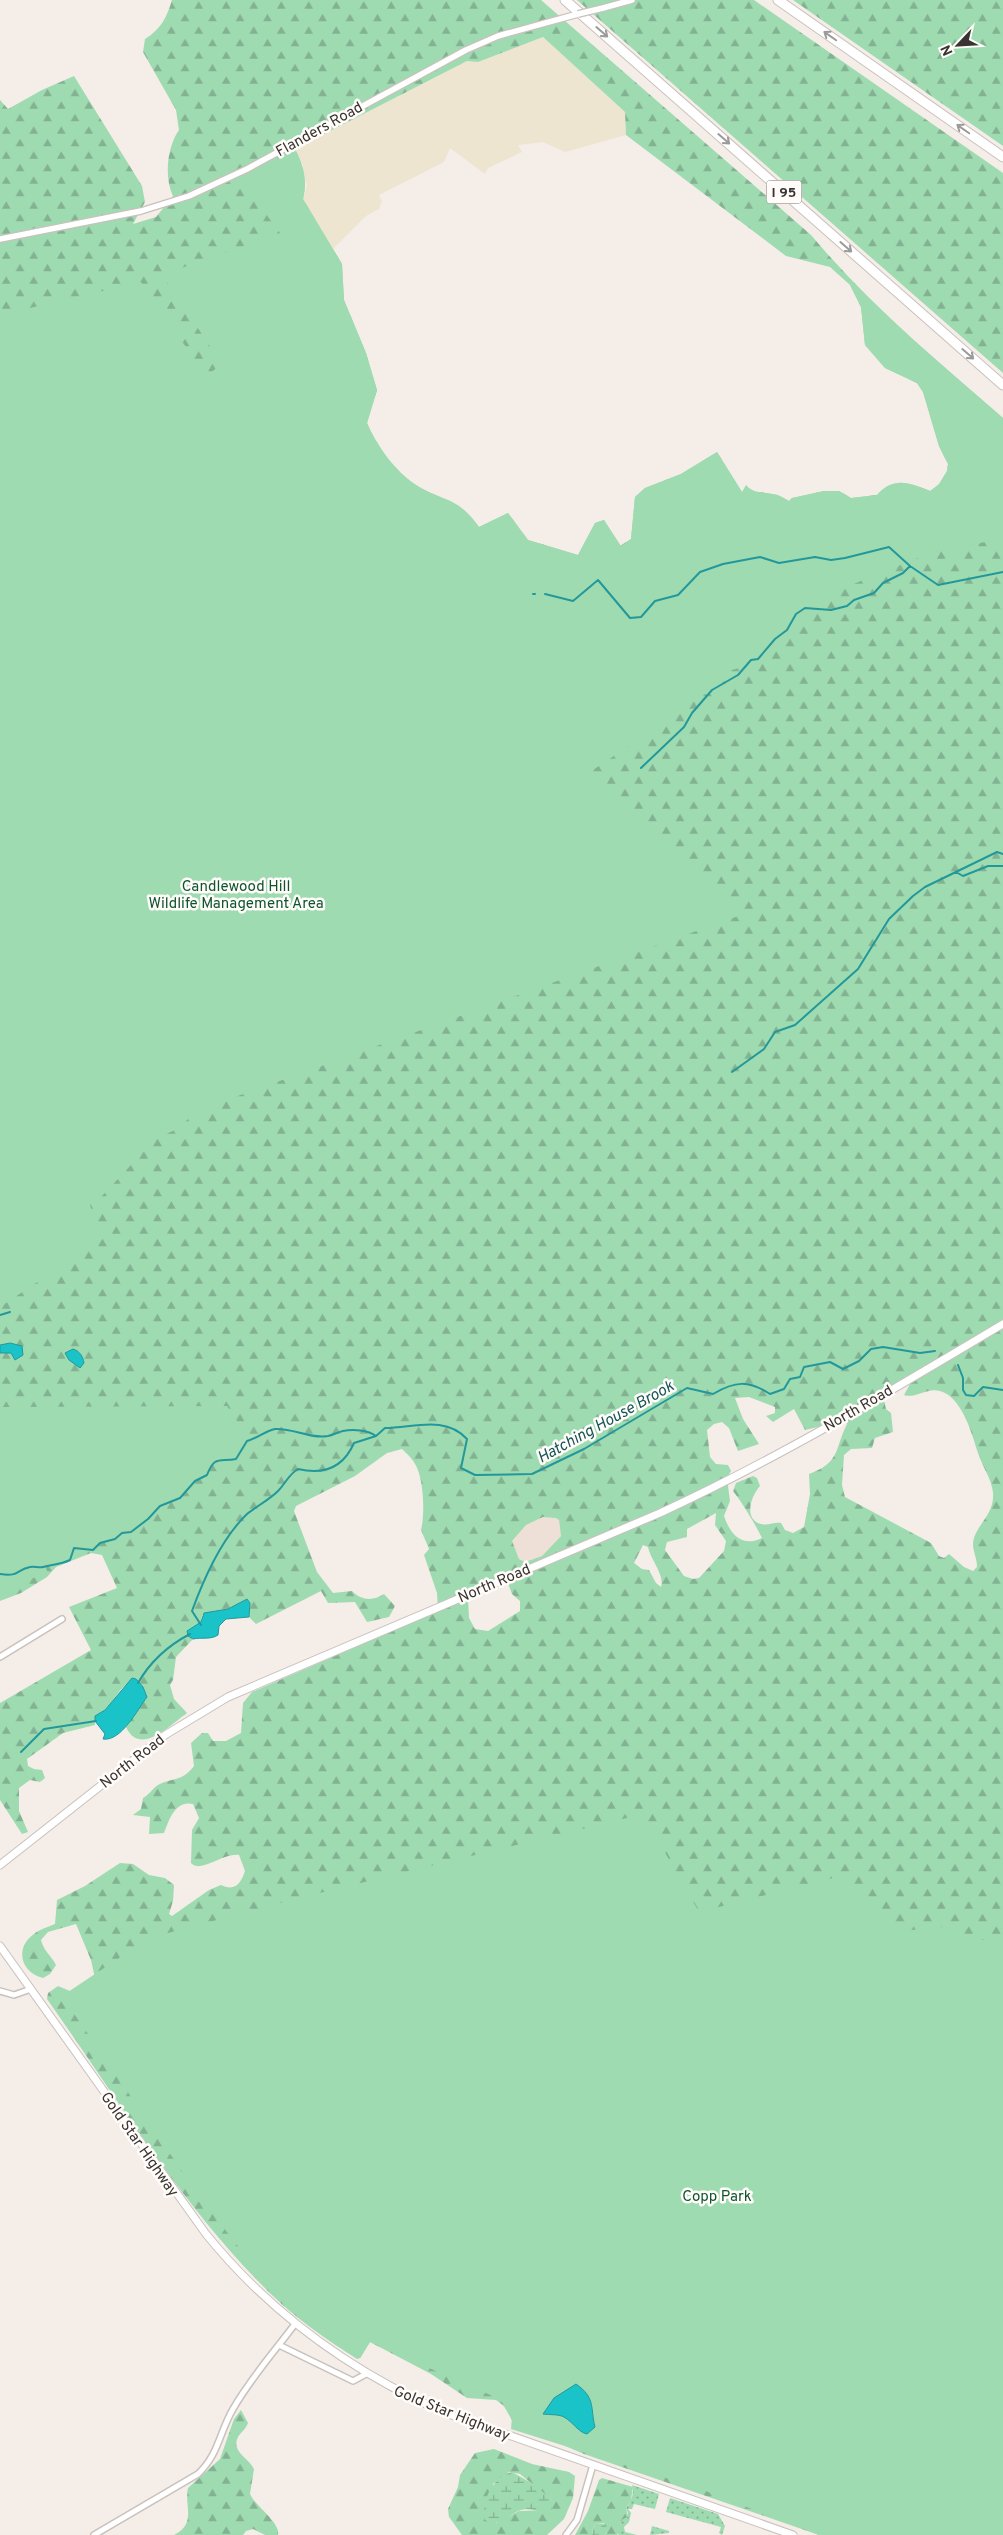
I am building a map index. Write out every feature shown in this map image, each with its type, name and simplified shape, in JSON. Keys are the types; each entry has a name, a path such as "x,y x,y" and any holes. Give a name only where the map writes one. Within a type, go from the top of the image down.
{"highway":[{"name":"I 95","path":"565,0 1003,385"},
{"path":"778,0 1003,157"}],"main road":[{"name":"North Road","path":"0,1865 166,1735 228,1697 718,1486 928,1369 1003,1324"},
{"name":"Gold Star Highway","path":"0,1946 206,2234 248,2282 295,2324 366,2374 443,2412 793,2535"}],"street":[{"name":"Flanders Road","path":"0,239 142,211 189,196 247,169 466,50 498,36 632,0"},
{"path":"0,1657 62,1619"},
{"path":"0,1992 14,1994 31,1989"},
{"path":"94,2535 198,2474 207,2465 216,2453 226,2423 242,2394 295,2324"},
{"path":"279,2345 353,2381 366,2374"},
{"path":"566,2535 576,2520 594,2465"}],"shaded area":[{"path":"543,37 625,112 626,135 565,152 543,142 518,145 522,152 488,168 485,174 450,148 444,162 379,195 382,201 379,209 366,216 333,249 303,199 307,185 303,175 303,165 295,149 467,61 478,62"},
{"path":"543,1517 556,1517 559,1520 561,1536 542,1556 525,1562 519,1559 511,1541 526,1525"}],"green space":[{"name":"Candlewood Hill Wildlife Management Area","path":"172,0 541,0 811,235 879,307 928,353 1003,418 1003,2535 819,2535 584,2454 514,2424 504,2406 496,2400 467,2398 431,2374 370,2342 360,2358 357,2359 292,2313 240,2262 181,2191 153,2153 47,1999 48,1993 58,1986 70,1991 95,1978 91,1960 76,1924 48,1932 41,1940 44,1948 56,1965 50,1974 43,1978 35,1975 25,1966 22,1953 24,1946 34,1934 55,1924 57,1900 85,1886 120,1863 133,1864 149,1875 165,1878 174,1885 173,1901 169,1914 172,1916 209,1890 221,1885 234,1887 237,1885 245,1871 239,1855 232,1855 200,1866 195,1866 191,1863 192,1830 199,1818 193,1804 182,1805 177,1808 164,1833 149,1834 150,1817 133,1815 141,1809 143,1798 158,1785 181,1777 190,1771 194,1766 191,1743 202,1733 208,1733 213,1741 226,1741 241,1733 243,1703 252,1692 438,1611 437,1593 424,1555 429,1549 421,1530 423,1497 418,1470 402,1449 387,1453 355,1476 296,1506 294,1511 317,1572 333,1593 352,1591 360,1597 368,1599 384,1594 395,1606 389,1617 367,1622 355,1602 328,1603 321,1591 256,1624 249,1617 250,1603 247,1599 228,1609 202,1615 201,1622 189,1630 189,1637 193,1639 176,1657 173,1680 170,1685 174,1699 187,1713 155,1736 139,1739 132,1736 126,1727 147,1695 136,1679 125,1686 106,1708 95,1717 95,1725 63,1733 27,1759 28,1766 42,1770 45,1778 40,1782 30,1780 19,1788 19,1811 28,1832 22,1834 0,1800 0,1703 91,1650 69,1607 117,1588 102,1555 91,1553 56,1567 47,1577 21,1593 0,1601 0,1353 11,1353 10,1343 0,1345 0,100 8,109 42,90 74,76 142,186 145,202 133,224 156,217 173,196 168,180 168,163 172,145 179,130 176,110 143,52 145,39 159,27","holes":["543,37 625,112 626,135 786,256 830,267 850,285 861,307 865,345 885,368 917,383 923,392 939,446 948,464 947,471 939,485 930,491 908,484 896,483 883,489 877,495 851,498 839,491 824,491 792,498 789,501 766,493 742,492 717,452 681,474 645,488 635,497 631,539 620,546 604,520 595,523 578,555 528,540 508,513 479,527 457,505 426,491 400,473 381,449 367,423 377,390 366,353 344,300 342,264 303,199 304,173 295,149 467,61 478,62","910,1384 904,1395 913,1396 931,1390 940,1391 954,1401 965,1417 991,1483 993,1493 991,1508 974,1538 973,1547 977,1567 973,1571 964,1567 949,1554 944,1558 939,1556 931,1543 845,1497 842,1485 844,1455 851,1449 872,1448 875,1438 893,1432 891,1413 886,1409 884,1400 887,1396","749,1397 775,1407 775,1413 766,1416 773,1422 794,1409 805,1430 844,1421 847,1424 832,1460 827,1465 809,1474 810,1494 804,1527 793,1533 785,1530 781,1523 761,1524 752,1517 750,1507 754,1495 760,1486 757,1478 753,1476 736,1483 733,1491 762,1538 755,1541 738,1538 733,1534 727,1523 724,1516 730,1501 727,1478 731,1471 728,1465 716,1464 710,1457 707,1430 714,1424 722,1422 729,1428 738,1451 759,1444 743,1419 735,1398","716,1513 715,1525 726,1541 724,1551 699,1578 693,1579 684,1576 665,1550 667,1542 687,1537 687,1529","543,1517 559,1520 561,1536 542,1556 525,1562 519,1559 512,1541 526,1525","643,1545 648,1547 659,1572 662,1582 661,1587 656,1583 649,1570 642,1569 634,1563","507,1581 512,1594 520,1601 520,1611 488,1631 475,1629 469,1618 468,1597"]},
{"path":"577,0 754,0 1003,173 1003,373"},
{"path":"793,0 1003,0 1003,146"},
{"name":"Candlewood Hill Wildlife Management Area","path":"295,149 304,173 303,199 342,264 344,300 366,353 377,390 367,423 371,432 381,449 401,473 426,491 457,504 464,509 479,527 508,513 528,540 578,555 595,523 604,520 621,546 631,539 635,497 645,488 681,474 717,452 742,492 746,485 755,491 781,496 789,501 792,498 824,491 839,491 851,498 877,495 890,485 896,483 909,484 930,491 939,484 947,471 948,464 939,446 923,392 917,383 885,368 865,345 861,307 850,285 1003,418 1003,534 985,542 930,553 814,600 793,632 765,655 762,661 732,670 714,694 687,695 682,698 678,713 590,772 741,915 199,1110 175,1130 144,1144 130,1166 102,1196 90,1204 97,1242 0,1307 0,315 141,282 206,376 222,364 162,275 280,233 240,179"},
{"path":"227,1406 249,1440 242,1447 236,1459 215,1462 207,1475 195,1481 180,1498 160,1506 148,1519 131,1532 122,1533 115,1539 100,1543 93,1550 74,1548 69,1561 45,1566 48,1573 0,1589 0,1407"},
{"name":"Copp Park","path":"643,1814 699,1912 845,1875 892,1932 941,1927 980,1940 1003,1940 1003,2535 819,2535 698,2488 511,2429 513,2405 370,2342 360,2358 299,2311 248,2259 201,2199 62,1996 149,1938 299,1898"},
{"path":"241,2410 248,2423 236,2442 238,2451 254,2469 250,2494 276,2525 278,2535 265,2535 253,2529 246,2531 243,2535 174,2535 181,2530 187,2520 188,2488 220,2459 234,2419"},
{"path":"494,2449 532,2464 569,2472 575,2476 573,2498 564,2519 547,2535 462,2535 449,2517 448,2509 458,2487 460,2475 475,2453","holes":["509,2472 520,2474 552,2500 552,2510 519,2511 496,2523 493,2484"]},
{"path":"512,2472 535,2485 552,2500 552,2510 544,2512 525,2509 500,2522 495,2523 485,2520 485,2505 490,2490 505,2474"},
{"path":"602,2478 633,2487 631,2500 626,2508 628,2517 622,2520 617,2535 604,2535 607,2532 604,2523 596,2523 592,2535 575,2535 588,2511 599,2480"},
{"path":"632,2485 659,2494 655,2509 634,2504 632,2509 628,2509 631,2513 629,2522 624,2527 625,2532 637,2535 619,2535 617,2533 622,2520 627,2518 626,2508 632,2497"},
{"path":"670,2498 718,2514 725,2526 722,2535 719,2533 721,2527 666,2512"},
{"path":"596,2523 606,2524 607,2532 604,2535 592,2535"},
{"path":"652,2526 669,2531 669,2533 650,2535"}],"water":[{"path":"10,1343 22,1346 23,1355 15,1360 11,1353 0,1353 0,1345"},
{"path":"73,1349 83,1359 84,1363 80,1368 69,1360 65,1353"},
{"path":"247,1599 250,1603 249,1617 226,1619 219,1626 218,1635 212,1637 193,1639 188,1636 187,1631 201,1622 204,1613 228,1609"},
{"path":"132,1678 136,1679 143,1687 147,1697 122,1730 110,1739 103,1739 105,1734 95,1721 95,1716 105,1710"},
{"path":"576,2384 587,2394 591,2403 595,2427 587,2434 564,2417 543,2414 554,2398"}],"waterway":[{"path":"545,594 573,601 598,580 630,618 641,617 655,601 678,595 700,572 723,564 760,557 779,563 815,557 831,560 889,547 910,566 938,585 1003,572"},
{"path":"641,768 684,727 692,713 712,690 738,675 751,660 758,659 775,639 787,630 796,614 805,608 831,610 847,606 854,600 874,593 883,583 903,573 910,566"},
{"path":"732,1072 764,1049 775,1032 795,1025 858,969 889,919 913,896 925,887 997,852 1003,854"},
{"path":"956,872 963,876 988,866 1003,866"},
{"path":"0,1315 10,1312"},
{"name":"Hatching House Brook","path":"201,1625 192,1611 202,1585 221,1547 247,1514 281,1488 298,1469 316,1471 331,1468 344,1458 354,1443 376,1436 385,1428 428,1425 449,1427 467,1439 461,1468 475,1475 532,1474 584,1449 687,1388 713,1394 728,1387 748,1384 770,1394 784,1389 790,1379 800,1377 804,1367 830,1362 843,1369 859,1361 871,1349 883,1347 920,1353 935,1351"},
{"name":"Hatching House Brook","path":"958,1365 963,1378 963,1390 966,1395 974,1396 983,1387 1003,1390"},
{"path":"0,1574 11,1575 25,1568 64,1562 70,1560 74,1548 93,1550 100,1543 115,1539 122,1533 131,1532 148,1519 160,1506 180,1498 195,1481 207,1475 215,1462 236,1459 247,1441 271,1430 282,1429 321,1437 343,1431 356,1430 369,1432 376,1436"},
{"name":"Hatching House Brook","path":"138,1683 148,1668 161,1655 175,1643 190,1634"},
{"name":"Hatching House Brook","path":"21,1752 44,1729 96,1721"}]}
